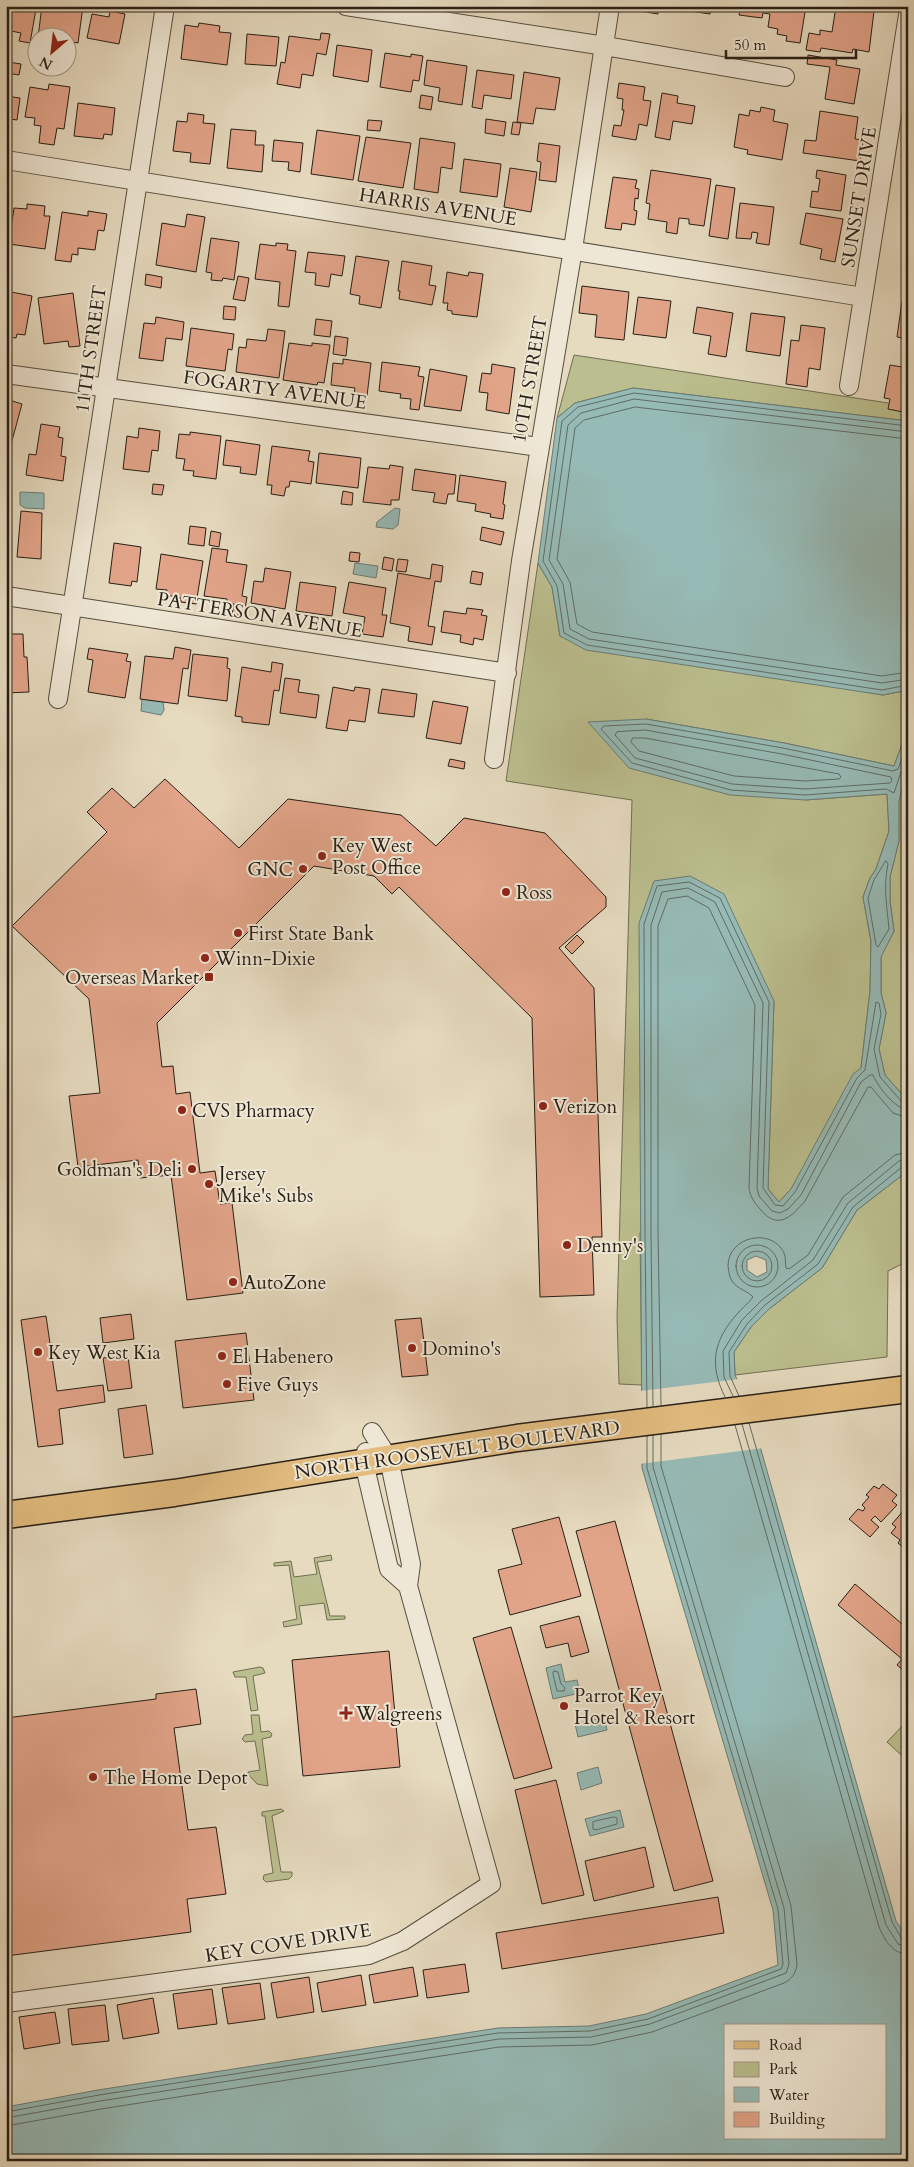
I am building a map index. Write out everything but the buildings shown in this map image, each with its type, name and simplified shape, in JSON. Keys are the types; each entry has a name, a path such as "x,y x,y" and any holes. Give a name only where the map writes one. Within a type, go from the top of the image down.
{"main road":[{"name":"NORTH ROOSEVELT BOULEVARD","path":"6,1515 174,1493 517,1438 908,1389"}],"street":[{"name":"11TH STREET","path":"58,699 165,6"},
{"path":"346,6 605,46 785,77"},
{"name":"10TH STREET","path":"494,759 521,561 573,250 610,6"},
{"name":"SUNSET DRIVE","path":"849,386 908,15"},
{"name":"HARRIS AVENUE","path":"6,160 864,297"},
{"name":"FOGARTY AVENUE","path":"6,374 539,447"},
{"name":"PATTERSON AVENUE","path":"6,596 507,673"},
{"name":"KEY COVE DRIVE","path":"6,2003 370,1955 402,1941 491,1884 408,1586 411,1564 389,1459"},
{"path":"364,1463 389,1569 408,1586"}],"green space":[{"path":"574,355 908,406 908,421 633,388 575,403 557,418"},
{"path":"538,563 552,587 560,636 883,695 908,690 908,728 894,766 784,743 646,719 805,800 887,794 889,831 876,869 870,878 863,897 871,941 870,991 861,1068 791,1189 779,1202 768,1189 774,1001 640,1233 642,1385 619,1384 617,1318 632,800 506,781"},
{"path":"908,766 908,1101 885,1075 879,1049 886,1013 881,993 881,956 894,931 890,901 890,877 899,841 899,801"},
{"path":"908,1164 908,1261 888,1271 887,1357 735,1375 734,1352 751,1327 769,1309 822,1268 857,1210 905,1173"},
{"path":"331,1555 332,1560 317,1562 330,1616 345,1616 345,1619 327,1620 324,1603 299,1606 302,1624 284,1627 283,1622 297,1619 289,1565 274,1566 274,1563 291,1561 294,1577 317,1574 314,1558"},
{"path":"263,1668 265,1673 253,1676 258,1710 251,1711 246,1677 235,1677 233,1672"},
{"path":"251,1715 259,1715 261,1732 269,1731 272,1734 271,1737 262,1739 268,1786 257,1784 248,1774 248,1772 260,1770 255,1741 245,1742 242,1739 245,1735 253,1734"},
{"path":"908,1720 908,1761 887,1742"},
{"path":"281,1809 284,1811 272,1816 281,1872 292,1872 292,1876 289,1879 266,1882 263,1879 264,1875 273,1873 265,1816 262,1816 262,1812"}],"water":[{"path":"633,388 908,421 908,690 883,695 586,650 560,636 552,587 538,563 557,418 575,403"},
{"path":"20,492 44,493 44,509 25,508 20,505"},
{"path":"395,508 400,509 398,525 393,529 376,527 377,522"},
{"path":"355,563 378,566 376,578 353,574"},
{"path":"142,699 163,702 164,710 161,715 141,711"},
{"path":"646,719 784,743 894,766 908,728 908,766 899,801 899,841 890,877 890,901 894,931 881,957 881,993 886,1013 879,1049 885,1075 908,1101 908,1164 905,1173 857,1210 822,1268 769,1309 751,1327 734,1352 735,1375 747,1401 896,1921 908,1939 908,2161 6,2161 6,2107 98,2090 498,2028 589,2026 646,2014 778,1965 773,1910 642,1468 639,923 654,881 690,876 724,894 774,1001 768,1189 779,1202 791,1189 853,1074 861,1068 870,991 871,941 863,897 870,878 876,869 889,831 887,794 805,800 730,795 629,768 588,722","holes":["756,1256 766,1260 767,1272 757,1277 747,1270 747,1260"]},
{"path":"561,1664 565,1682 577,1680 580,1693 553,1699 546,1668"},
{"path":"604,1717 607,1730 578,1737 575,1724"},
{"path":"598,1767 602,1783 581,1790 577,1773"},
{"path":"620,1810 624,1827 590,1836 585,1819"}],"pier":[{"path":"739,1379 750,1400 764,1448 639,1464 640,1391"}],"place":[{"name":"Key West Post Office","path":"322,856"},
{"name":"GNC","path":"303,869"},
{"name":"Ross","path":"506,892"},
{"name":"First State Bank","path":"238,933"},
{"name":"Winn-Dixie","path":"205,958"},
{"name":"Overseas Market","path":"209,977"},
{"name":"Verizon","path":"543,1106"},
{"name":"CVS Pharmacy","path":"182,1110"},
{"name":"Goldman's Deli","path":"192,1169"},
{"name":"Jersey Mike's Subs","path":"209,1184"},
{"name":"Denny's","path":"567,1245"},
{"name":"AutoZone","path":"233,1282"},
{"name":"Domino's","path":"412,1348"},
{"name":"Key West Kia","path":"38,1352"},
{"name":"El Habenero","path":"222,1356"},
{"name":"Five Guys","path":"227,1384"},
{"name":"Parrot Key Hotel & Resort","path":"564,1706"},
{"name":"Walgreens","path":"346,1713"},
{"name":"The Home Depot","path":"93,1777"}]}
